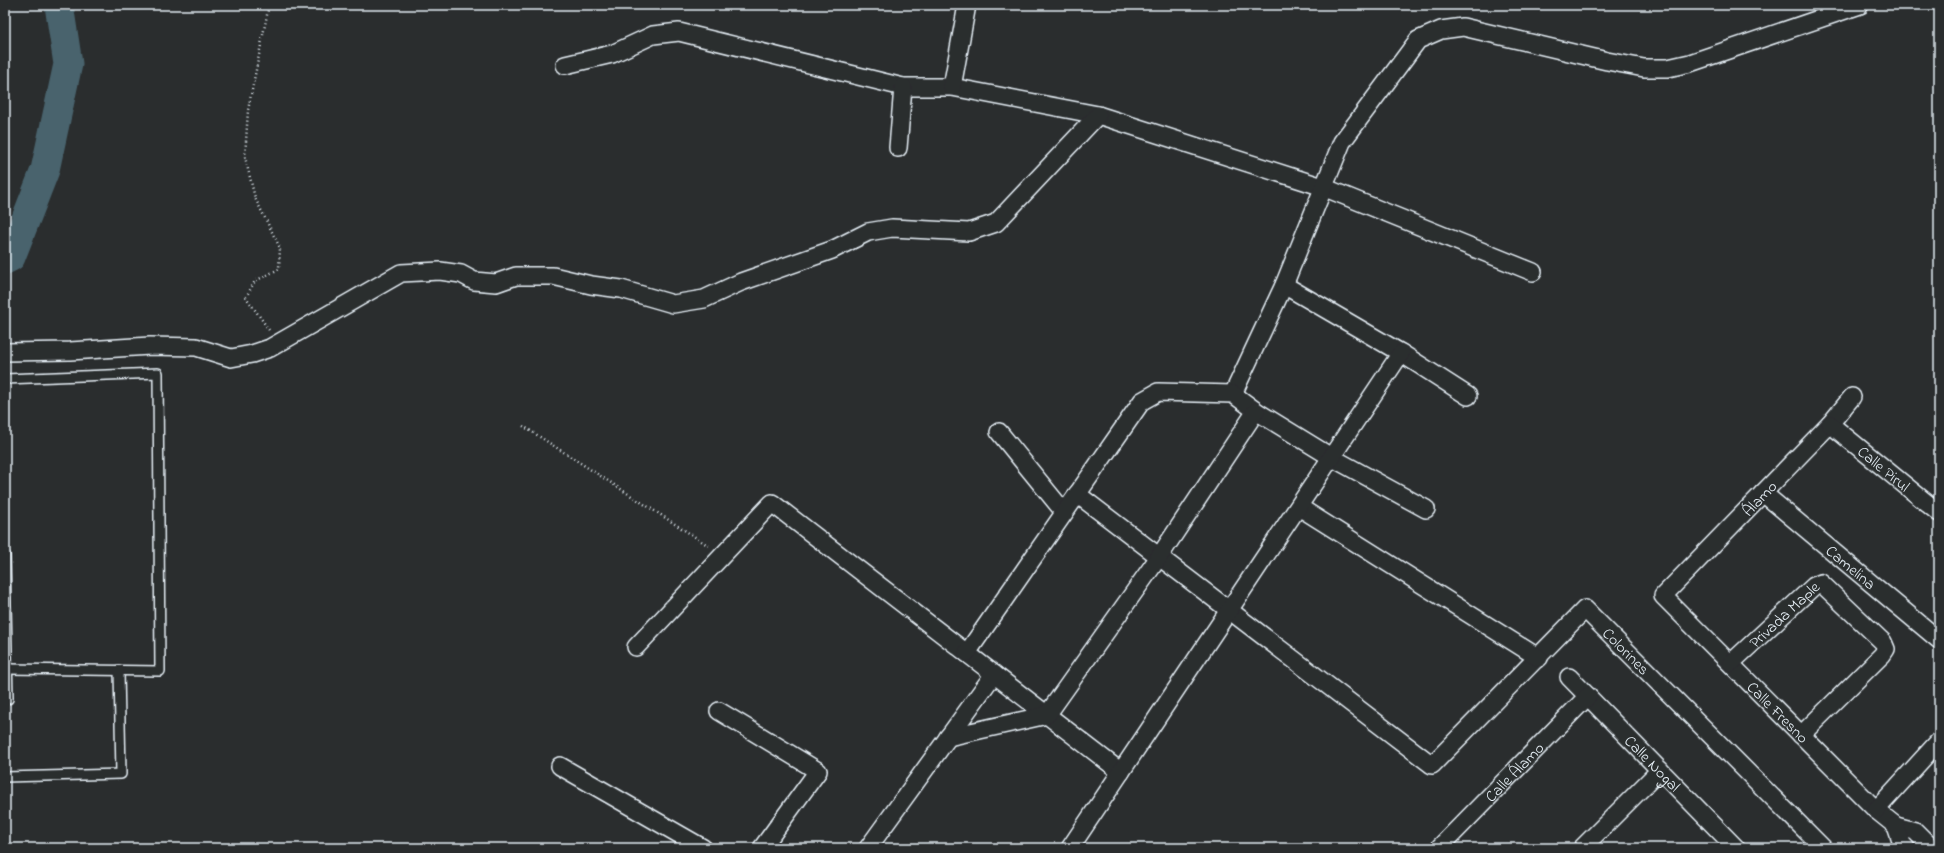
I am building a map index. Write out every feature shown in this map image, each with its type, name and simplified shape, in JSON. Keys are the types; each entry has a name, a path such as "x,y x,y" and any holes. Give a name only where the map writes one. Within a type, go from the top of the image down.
{"street":[{"path":"952,87 967,5"},
{"path":"1233,394 1284,285 1342,142 1418,40 1441,30 1463,27 1607,61 1644,68 1668,68 1690,63 1860,5"},
{"path":"565,65 612,54 653,35 679,32 903,87 952,87 1098,115 1323,187 1533,272"},
{"path":"898,148 903,87"},
{"path":"5,352 70,351 150,346 196,347 231,358 252,354 278,343 401,273 440,271 461,274 474,281 496,283 516,276 553,276 591,285 620,289 673,304 704,299 742,282 832,250 868,232 892,228 969,232 996,223 1098,115"},
{"path":"1284,285 1402,353 1468,396"},
{"path":"1070,848 1299,507 1330,457 1402,353"},
{"path":"967,653 1142,401 1158,392 1233,394 1256,411 1330,457 1426,509"},
{"name":"Álamo","path":"1663,596 1830,424 1852,397"},
{"path":"948,738 1047,715 1159,558 1256,411"},
{"name":"Calle Pirul","path":"1830,424 1939,513"},
{"path":"999,432 1064,512"},
{"name":"Camelina","path":"1763,493 1939,640"},
{"path":"1077,494 1159,558 1230,610"},
{"path":"636,647 772,503 1121,772"},
{"path":"1299,507 1539,658"},
{"name":"Privada Maple","path":"1731,663 1814,586 1821,583 1883,642 1886,648 1882,655 1801,735"},
{"name":"Calle Fresno","path":"1663,596 1876,810 1896,826 1915,831 1932,848"},
{"name":"Colorines","path":"1230,610 1432,765 1539,658 1585,609 1822,848"},
{"path":"868,848 994,674"},
{"name":"Calle Nogal","path":"1569,677 1660,770 1729,846"},
{"name":"Calle Álamo","path":"1439,848 1588,696"},
{"path":"718,711 818,771 762,848"},
{"path":"1876,810 1939,741"},
{"path":"560,766 703,848"},
{"path":"1582,848 1660,770"},
{"path":"1896,826 1902,844 1906,848"}],"lane":[{"path":"5,379 158,373 160,671 8,669"},
{"path":"5,555 8,669 8,699 5,699"},
{"path":"5,777 121,774 119,670"}],"path":[{"path":"269,5 248,110 245,157 255,198 280,248 279,269 255,281 246,297 278,343"},
{"path":"523,426 723,555"}],"waterway":[{"path":"5,260 11,257 45,170 68,64 59,5"}]}
